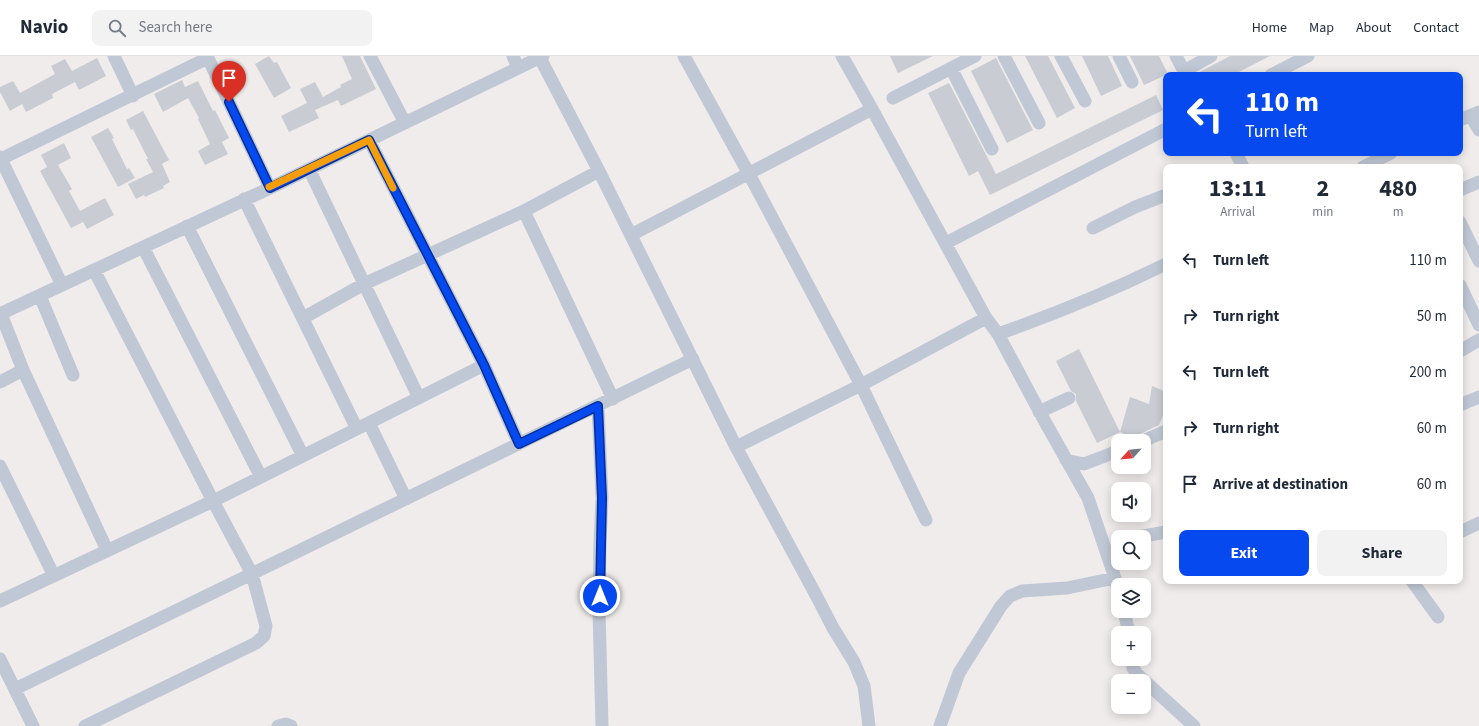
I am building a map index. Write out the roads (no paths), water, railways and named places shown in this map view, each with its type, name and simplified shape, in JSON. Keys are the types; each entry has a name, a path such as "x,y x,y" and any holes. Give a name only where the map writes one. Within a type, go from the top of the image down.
{"street":[{"path":"114,56 134,96"},
{"path":"370,56 405,123"},
{"path":"684,56 749,174 861,386 926,520"},
{"path":"893,98 975,56"},
{"path":"1004,56 1038,123"},
{"path":"1061,56 1085,102"},
{"path":"1119,56 1132,82"},
{"path":"1176,56 1184,72"},
{"path":"1187,72 1211,56"},
{"path":"1277,72 1308,56"},
{"path":"62,285 1,158 134,96 208,57 270,188"},
{"path":"107,550 23,370 1,314 405,123 515,62 541,57 599,170 736,447 814,590 833,628 862,678 869,726"},
{"path":"845,57 986,318 998,334 1039,412 1088,498 1111,549"},
{"path":"951,68 992,149"},
{"path":"631,235 872,109"},
{"path":"1470,116 1479,130"},
{"path":"946,243 1163,131"},
{"path":"369,140 484,365 519,444"},
{"path":"1368,164 1385,156"},
{"path":"309,169 419,398"},
{"path":"303,318 364,284 524,211 599,170"},
{"path":"1463,189 1479,182"},
{"path":"1093,228 1135,207 1163,196"},
{"path":"244,199 303,318 363,426 406,499"},
{"path":"524,211 613,399"},
{"path":"186,226 303,456"},
{"path":"1463,228 1479,261"},
{"path":"143,247 261,476"},
{"path":"998,334 1048,317 1141,277 1163,266"},
{"path":"85,726 256,643 264,636 266,626 252,574 94,270"},
{"path":"1463,291 1479,325"},
{"path":"40,296 74,375"},
{"path":"736,447 861,386 986,318"},
{"path":"1463,349 1479,340"},
{"path":"15,689 693,359"},
{"path":"0,601 213,501 484,365"},
{"path":"0,382 23,370"},
{"path":"1463,404 1479,396"},
{"path":"1039,412 1069,398"},
{"path":"598,406 602,498 599,610 602,726"},
{"path":"1151,438 1163,432"},
{"path":"1066,460 1084,464 1111,454"},
{"path":"0,466 54,576"},
{"path":"1463,531 1479,523"},
{"path":"1151,535 1163,533"},
{"path":"940,726 959,673 1000,606 1010,596 1022,592 1111,584"},
{"path":"1414,584 1438,617"},
{"path":"0,659 33,726"},
{"path":"1133,666 1137,674 1194,726"},
{"path":"278,726 286,724 291,726"}]}
